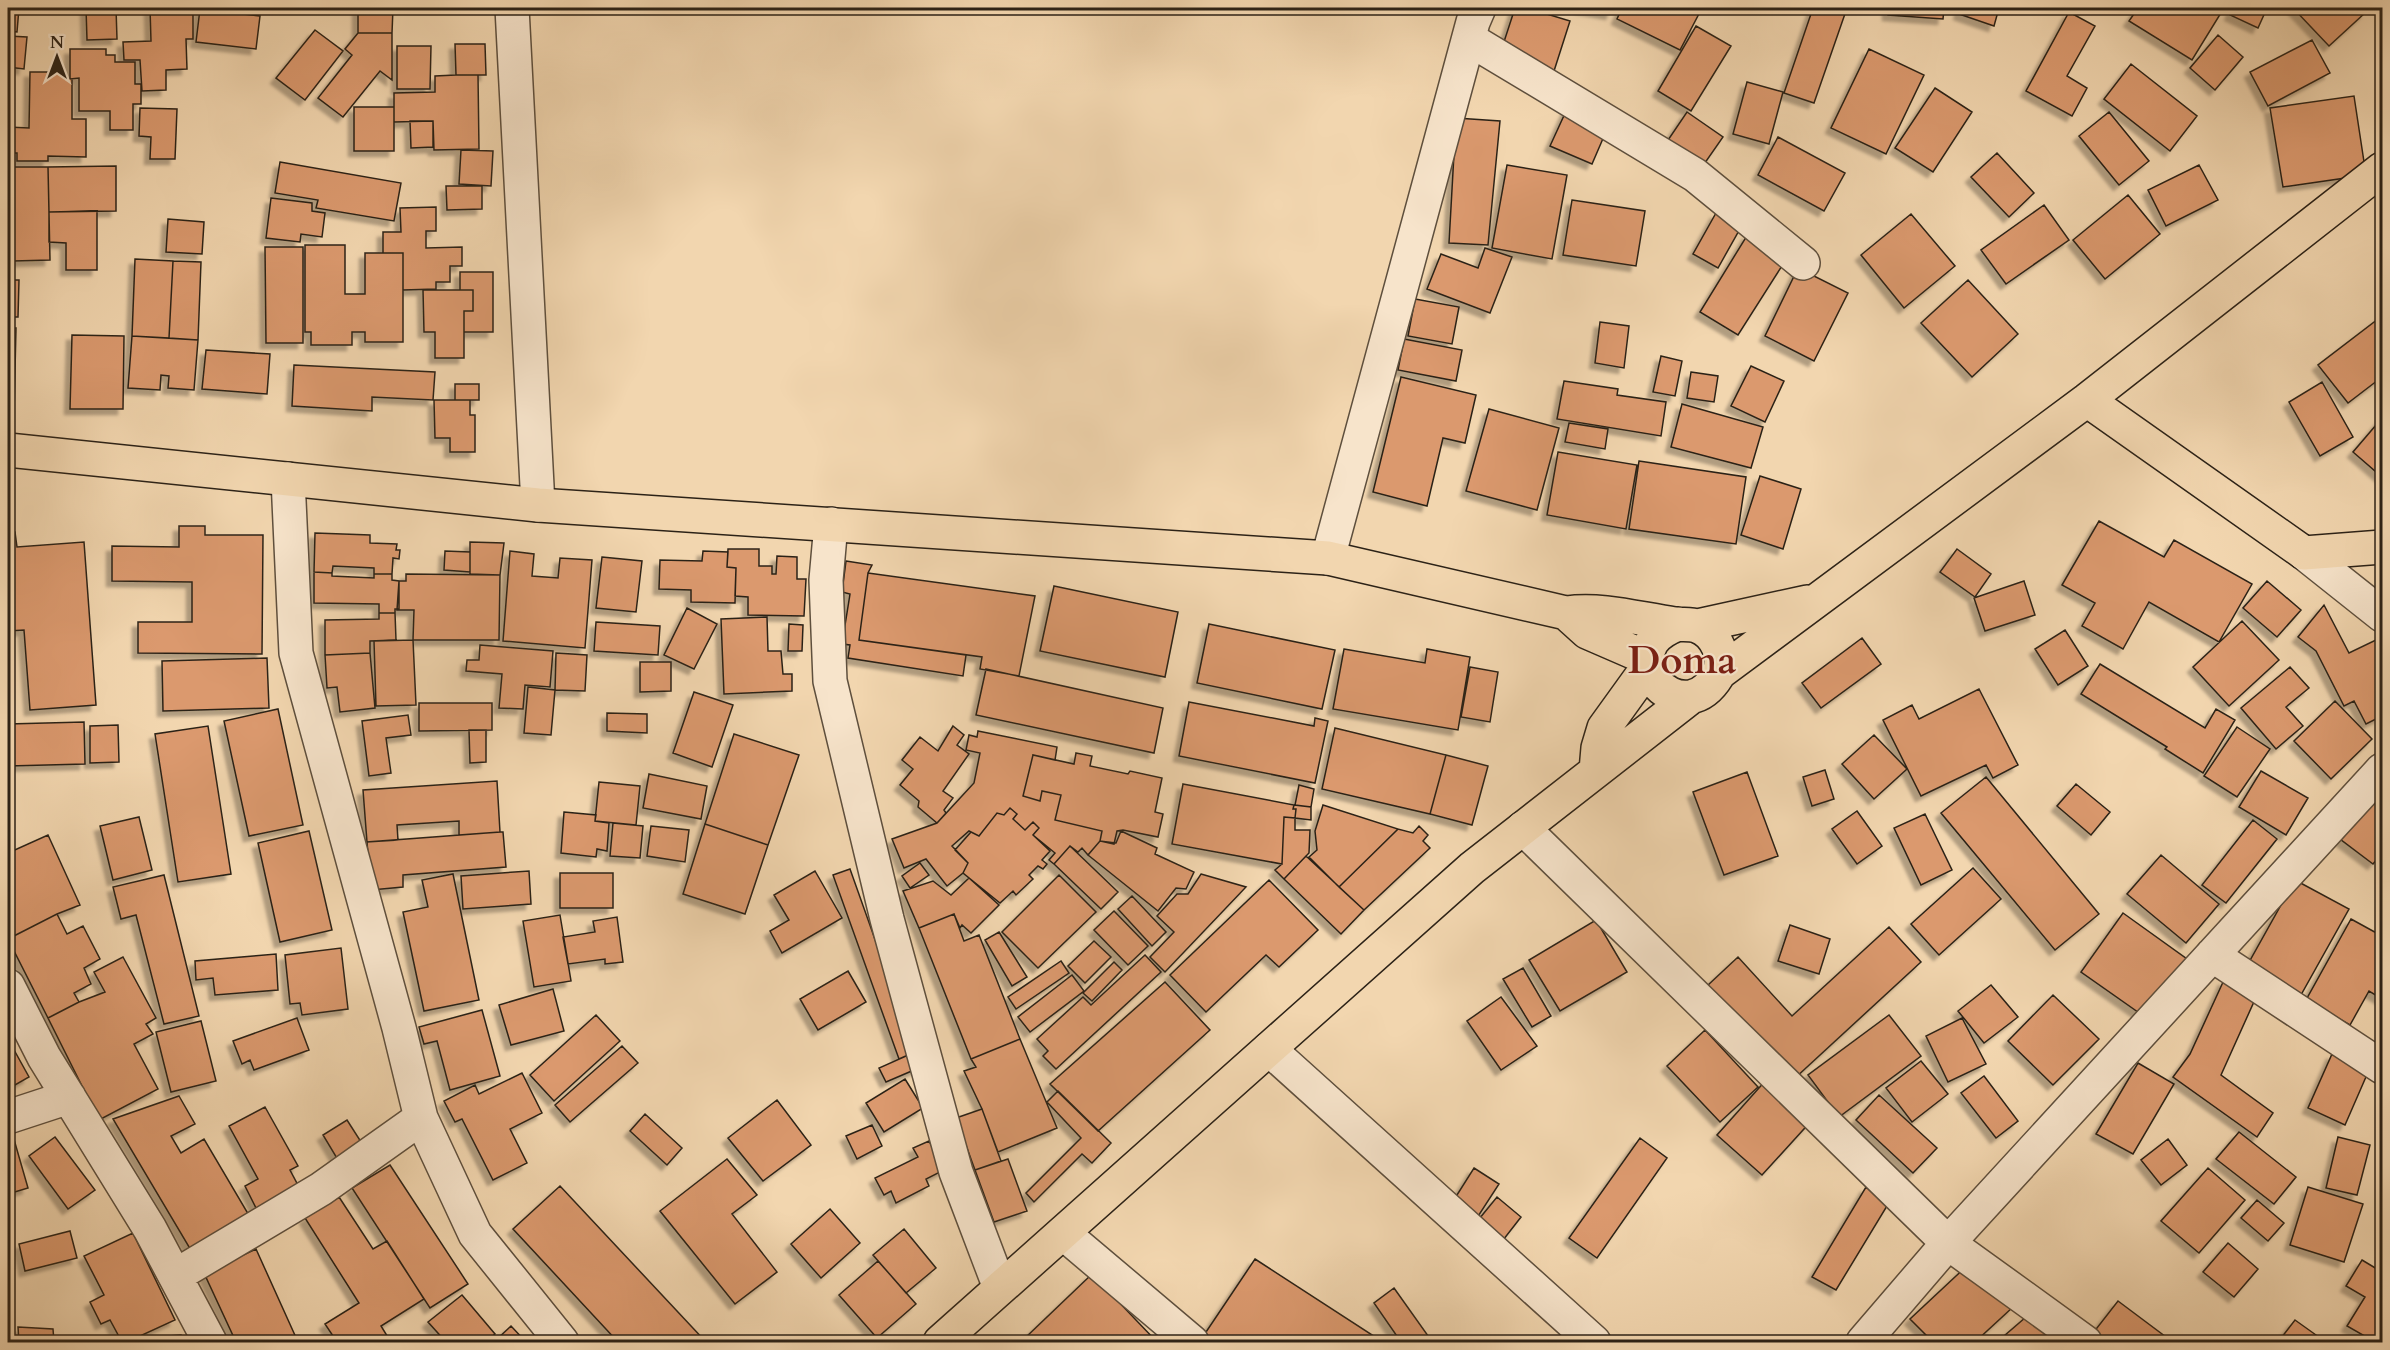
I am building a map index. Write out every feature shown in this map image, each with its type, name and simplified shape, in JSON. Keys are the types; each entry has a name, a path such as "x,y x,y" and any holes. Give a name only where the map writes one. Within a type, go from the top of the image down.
{"main road":[{"path":"940,1342 1472,868 1691,697 1709,689 1719,673 2087,400 2382,169"},
{"path":"2087,400 2304,553 2382,548"},
{"path":"8,450 538,505 1328,558 1566,613 1595,611 1687,625 1713,637 1721,654 1719,673"},
{"path":"1596,771 1598,748 1604,728 1648,663 1652,642 1663,631 1817,599"},
{"path":"1566,613 1587,632 1648,663 1656,684 1672,695 1691,697"}],"street":[{"path":"512,8 538,505"},
{"path":"1328,558 1479,8"},
{"path":"1469,39 1695,175 1803,263"},
{"path":"288,479 296,653 399,1028 421,1118 475,1233 562,1342"},
{"path":"831,524 826,580 830,681 887,918 956,1172 1000,1288"},
{"path":"2304,553 2382,615"},
{"path":"1863,1342 1948,1243 2382,770"},
{"path":"1523,828 1948,1243 2085,1342"},
{"path":"2212,955 2382,1067"},
{"path":"8,986 44,1057 150,1229 210,1342"},
{"path":"1269,1049 1594,1342"},
{"path":"8,1117 69,1097"},
{"path":"176,1276 321,1189 421,1118"},
{"path":"1063,1233 1192,1342"}],"building":[{"path":"8,8 19,8 17,32 8,31"},
{"path":"86,8 116,8 117,39 87,40"},
{"path":"150,8 193,8 193,39 186,39 187,69 166,70 166,90 142,91 140,60 124,60 123,42 151,41"},
{"path":"358,8 393,8 392,33 358,33"},
{"path":"1515,8 1527,8 1570,21 1554,71 1500,54"},
{"path":"1579,8 1613,8 1611,14"},
{"path":"1622,8 1702,8 1680,50 1617,19"},
{"path":"1813,8 1847,8 1814,103 1784,93"},
{"path":"1888,8 1944,8 1943,19 1888,15"},
{"path":"1961,8 1999,8 1994,26 1959,14"},
{"path":"2138,8 2224,8 2192,60 2129,21"},
{"path":"2233,8 2267,8 2258,28 2230,15"},
{"path":"2293,8 2362,8 2366,12 2329,46"},
{"path":"200,9 260,16 256,49 196,42"},
{"path":"2069,12 2095,26 2067,76 2087,88 2072,116 2026,91"},
{"path":"1696,26 1731,46 1691,111 1658,91"},
{"path":"315,30 343,51 305,100 276,78"},
{"path":"358,33 392,33 392,80 380,71 343,117 318,98 352,55 345,49"},
{"path":"2218,35 2243,57 2215,90 2190,68"},
{"path":"8,36 27,37 24,69 8,67"},
{"path":"2312,40 2330,73 2268,106 2250,72"},
{"path":"455,44 485,44 486,75 456,75"},
{"path":"397,46 431,46 430,89 397,89"},
{"path":"70,49 106,49 106,55 115,55 115,62 135,62 135,84 141,84 141,104 133,104 133,130 110,130 110,111 79,111 79,78 70,79"},
{"path":"1869,49 1924,75 1886,154 1831,128"},
{"path":"2131,64 2197,116 2170,151 2104,99"},
{"path":"30,72 65,72 65,79 72,79 72,119 86,119 86,157 48,156 48,161 17,161 17,153 8,153 8,127 29,128"},
{"path":"478,75 479,149 434,150 433,121 394,122 394,93 435,92 435,76"},
{"path":"1747,82 1783,92 1769,144 1733,134"},
{"path":"1935,88 1972,112 1933,172 1895,148"},
{"path":"2354,96 2366,175 2283,187 2270,108"},
{"path":"354,107 394,107 394,151 354,151"},
{"path":"140,108 177,109 175,159 150,159 151,137 139,136"},
{"path":"1567,109 1608,127 1592,164 1550,146"},
{"path":"1687,112 1723,137 1700,170 1664,146"},
{"path":"2109,112 2149,161 2119,185 2079,136"},
{"path":"1456,118 1500,121 1488,245 1449,243"},
{"path":"410,121 433,121 433,147 411,148"},
{"path":"1778,137 1845,173 1824,211 1758,175"},
{"path":"461,150 493,151 491,186 459,184"},
{"path":"1997,153 2034,193 2009,217 1971,177"},
{"path":"280,162 401,183 394,221 316,208 318,200 275,193"},
{"path":"1507,165 1567,175 1552,259 1492,248"},
{"path":"2199,165 2218,200 2166,226 2148,190"},
{"path":"116,166 116,211 49,212 48,167"},
{"path":"11,167 48,167 50,260 13,261"},
{"path":"446,186 482,186 482,209 447,210"},
{"path":"2128,195 2160,234 2105,279 2073,240"},
{"path":"271,198 312,203 312,211 325,213 322,237 301,234 300,242 266,238"},
{"path":"1572,200 1645,211 1636,266 1563,255"},
{"path":"2044,205 2069,240 2006,284 1981,250"},
{"path":"436,207 436,231 426,231 426,248 462,247 462,266 450,266 450,282 436,282 436,289 403,290 403,253 383,253 383,232 401,232 400,208"},
{"path":"97,211 97,270 66,270 66,243 49,242 49,212"},
{"path":"1716,213 1741,227 1718,268 1693,254"},
{"path":"1911,214 1955,266 1904,308 1861,255"},
{"path":"168,219 204,222 202,254 166,252"},
{"path":"1748,234 1787,258 1738,335 1700,312"},
{"path":"305,245 345,245 345,294 365,294 365,253 403,253 403,342 365,342 365,332 352,332 352,345 311,345 311,332 305,332"},
{"path":"265,247 303,247 303,343 266,343"},
{"path":"1485,248 1512,257 1490,313 1427,289 1441,254 1478,268"},
{"path":"135,259 173,261 169,338 132,336"},
{"path":"173,261 201,262 198,340 169,338"},
{"path":"1798,268 1848,293 1814,361 1765,336"},
{"path":"460,272 493,272 493,332 464,332 464,311 473,311 473,290 460,290"},
{"path":"8,280 19,280 18,317 8,317"},
{"path":"1968,280 2018,334 1972,377 1921,323"},
{"path":"423,290 473,290 473,311 464,311 464,358 435,358 435,332 424,332"},
{"path":"1415,299 1459,307 1452,344 1408,336"},
{"path":"2382,316 2382,377 2348,403 2318,365"},
{"path":"1600,322 1629,326 1624,368 1595,363"},
{"path":"8,328 16,328 14,413 8,413"},
{"path":"72,335 124,336 123,409 70,409"},
{"path":"132,336 198,340 194,390 168,388 169,376 161,375 160,390 128,388"},
{"path":"1404,339 1462,350 1456,381 1398,370"},
{"path":"206,350 270,354 267,394 202,389"},
{"path":"1661,356 1682,361 1675,396 1653,392"},
{"path":"294,365 435,372 433,400 372,397 372,411 292,406"},
{"path":"1751,366 1784,381 1765,422 1731,406"},
{"path":"1691,372 1718,376 1714,402 1687,398"},
{"path":"1401,377 1476,395 1465,443 1443,438 1427,506 1373,492"},
{"path":"1564,381 1618,389 1617,395 1666,402 1661,436 1557,419"},
{"path":"2322,382 2353,437 2320,456 2289,402"},
{"path":"455,384 479,384 479,400 455,400"},
{"path":"434,400 470,400 470,415 475,415 475,452 450,452 450,438 435,438"},
{"path":"1682,404 1763,427 1751,468 1671,447"},
{"path":"1489,409 1559,428 1537,510 1466,491"},
{"path":"2382,418 2382,477 2353,452"},
{"path":"1569,423 1608,429 1605,449 1565,442"},
{"path":"1558,452 1637,465 1626,529 1547,515"},
{"path":"1639,461 1746,477 1736,544 1629,529"},
{"path":"1760,476 1801,489 1783,549 1741,535"},
{"path":"2099,521 2164,557 2174,540 2252,584 2219,642 2149,602 2123,649 2082,626 2095,603 2062,585"},
{"path":"179,526 205,526 205,535 263,535 262,654 138,653 138,622 192,622 192,582 112,581 112,546 179,547"},
{"path":"15,532 17,547 84,542 96,705 30,710 24,630 8,631 8,533"},
{"path":"315,533 370,535 370,543 397,544 396,550 400,550 399,559 393,558 392,574 374,574 374,568 333,566 332,573 314,572"},
{"path":"470,542 504,543 500,575 470,574"},
{"path":"728,549 759,549 759,566 772,566 772,574 776,574 777,556 797,557 797,579 806,579 804,616 748,615 748,597 735,596 736,568 727,567"},
{"path":"1957,549 1991,574 1975,597 1940,572"},
{"path":"445,551 470,552 470,572 444,570"},
{"path":"510,551 534,554 532,576 558,578 560,558 592,560 585,648 503,641"},
{"path":"703,551 728,552 727,567 736,568 735,603 691,602 691,590 659,589 660,560 702,561"},
{"path":"602,557 642,561 636,612 596,608"},
{"path":"846,561 872,565 868,573 859,640 966,655 963,676 848,658 850,645 842,644 850,594 842,592"},
{"path":"314,572 332,573 332,576 374,578 374,574 392,574 392,580 399,581 399,609 395,609 395,613 379,613 379,604 314,603"},
{"path":"868,573 1035,596 1019,676 980,669 982,657 859,640"},
{"path":"406,574 500,575 499,640 413,640 414,610 397,610 399,581 406,581"},
{"path":"2024,581 2035,615 1985,631 1974,598"},
{"path":"2267,581 2301,610 2277,637 2243,608"},
{"path":"1054,586 1178,612 1165,677 1040,651"},
{"path":"2324,605 2349,653 2380,638 2382,643 2382,716 2366,724 2354,701 2344,706 2316,651 2298,637"},
{"path":"687,608 717,624 694,669 664,655"},
{"path":"379,613 395,613 396,640 370,641 370,653 325,655 325,620 379,619"},
{"path":"767,617 768,651 781,651 783,674 792,674 792,691 724,694 721,619"},
{"path":"2242,621 2279,660 2229,706 2193,667"},
{"path":"596,622 660,626 658,655 594,651"},
{"path":"789,624 803,625 802,651 788,651"},
{"path":"1209,624 1335,650 1322,709 1197,683"},
{"path":"2065,630 2088,666 2058,685 2035,649"},
{"path":"1862,638 1881,664 1821,708 1802,683"},
{"path":"413,640 416,705 376,706 374,641"},
{"path":"480,645 553,651 550,687 525,685 523,709 499,708 502,674 466,671 467,660 479,660"},
{"path":"1344,649 1425,663 1427,649 1470,657 1458,730 1333,709"},
{"path":"370,653 375,708 340,712 337,687 327,688 325,655"},
{"path":"556,653 587,655 585,691 555,690"},
{"path":"267,658 269,708 163,711 162,661"},
{"path":"640,662 671,662 671,691 640,692"},
{"path":"2100,664 2205,728 2216,709 2235,720 2203,773 2165,749 2167,747 2081,694"},
{"path":"1470,667 1498,672 1490,722 1461,717"},
{"path":"2290,667 2309,688 2286,707 2303,726 2276,749 2241,708"},
{"path":"986,669 1163,708 1154,753 976,715"},
{"path":"528,687 555,690 551,735 524,733"},
{"path":"1979,689 2018,765 1993,778 1986,765 1921,796 1883,720 1912,705 1919,719"},
{"path":"694,692 733,705 712,767 673,753"},
{"path":"2335,701 2372,739 2331,779 2294,741"},
{"path":"1189,702 1314,726 1315,718 1328,721 1315,783 1179,756"},
{"path":"419,703 492,703 492,730 419,731"},
{"path":"278,709 303,825 249,836 224,721"},
{"path":"607,713 647,714 647,733 607,731"},
{"path":"408,715 411,735 386,738 391,773 369,776 362,721"},
{"path":"84,722 85,764 8,766 8,724"},
{"path":"118,725 119,762 90,763 90,726"},
{"path":"208,726 231,874 178,882 155,734"},
{"path":"953,726 964,735 957,745 969,754 943,791 953,798 944,810 946,813 937,823 918,807 919,801 900,785 913,769 902,760 920,737 938,751"},
{"path":"2237,727 2270,749 2237,797 2204,776"},
{"path":"1335,728 1446,755 1430,814 1322,789"},
{"path":"469,730 486,730 486,762 470,763"},
{"path":"978,731 1057,747 1055,760 1033,755 1023,796 1040,801 1042,791 1061,795 1055,820 1102,831 1100,841 1088,855 1082,848 1078,852 1070,846 1054,864 1049,860 1055,853 1033,835 1039,828 1033,822 1025,830 1013,819 1017,814 1010,808 1004,815 997,813 979,836 969,831 952,846 968,863 963,873 947,886 926,859 904,868 892,839 937,823 974,783 980,753 966,750 969,735 977,737"},
{"path":"734,734 799,755 768,845 705,824"},
{"path":"1874,735 1907,769 1874,799 1842,764"},
{"path":"1076,753 1092,756 1090,766 1162,778 1155,812 1163,814 1158,837 1123,830 1117,831 1114,844 1100,841 1102,831 1055,820 1061,795 1042,791 1040,801 1023,796 1033,755 1074,764"},
{"path":"1446,755 1488,766 1472,825 1430,814"},
{"path":"1825,770 1834,799 1812,806 1803,777"},
{"path":"2261,771 2308,798 2286,835 2239,807"},
{"path":"1747,772 1778,856 1724,875 1693,792"},
{"path":"649,774 707,786 701,819 643,808"},
{"path":"1986,777 2099,914 2055,950 1941,813"},
{"path":"497,781 500,832 459,835 459,821 397,825 398,840 367,842 363,790"},
{"path":"599,782 640,786 636,825 595,821"},
{"path":"1183,784 1294,805 1295,818 1284,817 1282,864 1172,844"},
{"path":"2076,784 2110,812 2091,835 2057,806"},
{"path":"1299,785 1314,789 1311,807 1295,805"},
{"path":"2382,786 2382,853 2373,864 2340,839"},
{"path":"1294,805 1311,807 1311,820 1295,818"},
{"path":"1323,805 1398,829 1339,887 1309,857 1317,850 1315,831"},
{"path":"1010,808 1017,814 1013,819 1025,830 1033,822 1039,828 1033,835 1050,851 1042,860 1047,864 1043,869 1038,866 1029,875 1033,879 1016,895 1013,891 1000,903 963,873 968,863 955,850 971,832 979,836 997,813 1004,815"},
{"path":"1857,811 1882,846 1857,864 1832,829"},
{"path":"564,812 596,815 595,821 609,823 607,851 597,849 596,857 561,853"},
{"path":"1925,814 1952,870 1921,885 1894,828"},
{"path":"139,817 152,870 113,880 100,826"},
{"path":"1284,817 1295,818 1295,830 1310,830 1309,853 1284,879 1275,870 1282,864"},
{"path":"2253,820 2277,839 2226,903 2202,885"},
{"path":"613,823 643,826 640,858 610,856"},
{"path":"705,824 768,845 745,914 683,894"},
{"path":"651,826 689,830 685,862 647,856"},
{"path":"1419,826 1428,835 1423,841 1430,848 1364,910 1339,887 1398,829 1413,833"},
{"path":"309,831 332,930 280,942 258,843"},
{"path":"1121,831 1157,848 1155,854 1194,872 1186,889 1176,888 1158,911 1088,855 1100,841 1116,843"},
{"path":"503,832 506,867 403,875 403,887 371,890 367,842"},
{"path":"48,835 80,905 8,939 8,853"},
{"path":"1070,846 1118,892 1101,909 1054,864"},
{"path":"2161,855 2219,904 2186,943 2127,894"},
{"path":"1306,856 1364,910 1341,934 1284,879"},
{"path":"920,863 929,875 910,888 902,876"},
{"path":"1973,868 2001,899 1939,955 1911,924"},
{"path":"850,869 915,1052 899,1059 833,875"},
{"path":"529,871 531,904 463,909 461,876"},
{"path":"815,871 842,918 782,953 770,931 789,920 774,895"},
{"path":"560,873 613,873 613,908 560,908"},
{"path":"453,874 479,1000 424,1011 403,912 428,907 422,880"},
{"path":"1201,874 1246,887 1165,972 1150,957 1174,932 1157,916 1177,894 1188,894"},
{"path":"164,875 199,1016 164,1024 136,915 121,919 113,887"},
{"path":"1059,875 1096,912 1038,968 1002,932"},
{"path":"969,878 999,905 971,933 962,925 960,928 954,914 919,928 903,891 933,881 951,895"},
{"path":"1269,880 1318,930 1279,967 1266,955 1206,1012 1170,975"},
{"path":"2295,880 2349,909 2297,1002 2243,973"},
{"path":"1132,896 1166,932 1152,946 1118,909"},
{"path":"1114,911 1148,946 1128,965 1094,930"},
{"path":"2123,913 2187,959 2145,1017 2081,972"},
{"path":"57,914 67,934 83,926 100,959 84,968 91,984 74,993 79,1002 48,1018 8,939"},
{"path":"954,914 964,941 979,935 1020,1039 971,1059 919,928"},
{"path":"560,915 571,981 534,987 523,921"},
{"path":"617,917 623,962 605,964 605,959 568,964 563,937 595,932 593,921"},
{"path":"2351,919 2382,936 2382,999 2369,991 2350,1025 2306,1000"},
{"path":"1596,920 1627,972 1560,1011 1529,960"},
{"path":"1790,925 1830,939 1819,974 1778,961"},
{"path":"1889,927 1921,962 1794,1079 1707,986 1738,957 1792,1016"},
{"path":"999,932 1027,977 1012,986 985,940"},
{"path":"1094,941 1111,957 1085,983 1068,966"},
{"path":"341,948 348,1009 302,1015 300,1003 290,1004 285,955"},
{"path":"276,954 278,990 215,995 213,978 196,980 195,961"},
{"path":"1145,955 1161,972 1056,1069 1043,1056 1048,1051 1037,1039 1083,997 1091,1005"},
{"path":"123,957 156,1018 146,1024 153,1034 134,1044 158,1089 99,1120 48,1018 105,992 94,972"},
{"path":"1061,961 1069,973 1016,1009 1008,997"},
{"path":"1114,962 1122,970 1092,1001 1083,993"},
{"path":"1523,968 1551,1016 1532,1027 1503,979"},
{"path":"848,971 866,1002 818,1030 800,999"},
{"path":"1072,975 1084,991 1030,1032 1018,1017"},
{"path":"2224,980 2257,995 2221,1075 2273,1113 2257,1137 2173,1077 2190,1054"},
{"path":"1165,982 1210,1030 1098,1131 1050,1084"},
{"path":"1991,985 2018,1017 1984,1043 1958,1011"},
{"path":"553,989 564,1031 511,1045 499,1005"},
{"path":"2053,995 2099,1039 2053,1085 2008,1041"},
{"path":"1501,997 1537,1046 1501,1070 1467,1021"},
{"path":"482,1010 500,1076 450,1090 437,1041 424,1044 419,1027"},
{"path":"596,1015 620,1041 554,1101 530,1075"},
{"path":"1889,1015 1921,1056 1839,1117 1808,1075"},
{"path":"297,1018 309,1050 254,1070 250,1060 242,1064 233,1041"},
{"path":"1962,1018 1986,1064 1948,1082 1926,1036"},
{"path":"201,1021 216,1081 171,1092 156,1032"},
{"path":"1705,1030 1758,1087 1720,1122 1667,1066"},
{"path":"8,1039 29,1077 8,1089"},
{"path":"1020,1039 1057,1128 998,1152 982,1109 964,1071 976,1067 971,1059"},
{"path":"622,1046 638,1063 570,1122 555,1105"},
{"path":"915,1052 921,1067 886,1082 879,1068"},
{"path":"2332,1054 2369,1070 2345,1125 2308,1108"},
{"path":"1921,1061 1948,1094 1912,1122 1886,1088"},
{"path":"2138,1063 2174,1084 2133,1154 2096,1134"},
{"path":"522,1073 542,1113 510,1129 527,1163 493,1180 462,1119 455,1122 444,1101 475,1085 479,1094"},
{"path":"1984,1076 2018,1121 1996,1138 1961,1093"},
{"path":"905,1079 923,1108 884,1132 866,1103"},
{"path":"1767,1079 1813,1119 1762,1175 1717,1135"},
{"path":"1058,1091 1111,1143 1092,1163 1082,1154 1034,1202 1026,1193 1081,1138 1047,1102"},
{"path":"1879,1095 1937,1148 1913,1173 1856,1120"},
{"path":"179,1096 195,1124 171,1136 181,1153 204,1139 250,1217 192,1252 113,1119"},
{"path":"777,1100 811,1145 763,1181 728,1138"},
{"path":"265,1107 298,1166 290,1170 300,1189 258,1212 245,1186 258,1179 229,1126"},
{"path":"982,1109 1001,1161 975,1170 956,1118"},
{"path":"645,1114 682,1148 667,1165 630,1131"},
{"path":"347,1120 363,1145 338,1160 323,1135"},
{"path":"872,1125 882,1146 857,1159 846,1136"},
{"path":"11,1129 28,1188 8,1194 8,1130"},
{"path":"2239,1132 2296,1177 2274,1204 2216,1159"},
{"path":"55,1137 95,1190 68,1209 29,1156"},
{"path":"2338,1137 2370,1145 2357,1195 2326,1188"},
{"path":"1640,1138 1667,1158 1597,1258 1569,1238"},
{"path":"2168,1139 2187,1165 2161,1185 2141,1160"},
{"path":"929,1141 944,1170 926,1179 929,1186 896,1203 891,1191 884,1195 875,1178 918,1157 913,1148"},
{"path":"727,1159 757,1195 732,1214 777,1272 735,1304 660,1211"},
{"path":"1008,1159 1027,1211 994,1222 975,1170"},
{"path":"390,1165 468,1284 430,1308 352,1188"},
{"path":"1474,1168 1499,1184 1475,1221 1450,1206"},
{"path":"2208,1168 2245,1200 2199,1253 2161,1221"},
{"path":"560,1186 706,1342 618,1342 513,1229"},
{"path":"1866,1187 1890,1201 1836,1290 1812,1277"},
{"path":"2308,1187 2363,1204 2344,1262 2290,1245"},
{"path":"339,1197 373,1249 387,1241 424,1299 381,1326 389,1339 383,1342 337,1342 325,1324 359,1303 305,1218"},
{"path":"1497,1197 1521,1217 1500,1244 1475,1224"},
{"path":"2257,1200 2284,1223 2268,1241 2241,1218"},
{"path":"830,1209 860,1243 821,1278 791,1244"},
{"path":"904,1229 936,1268 906,1293 873,1255"},
{"path":"70,1231 77,1258 25,1271 19,1244"},
{"path":"133,1233 175,1320 127,1342 122,1342 110,1320 101,1324 90,1302 104,1295 84,1256"},
{"path":"2228,1243 2258,1269 2234,1297 2203,1272"},
{"path":"256,1249 298,1342 236,1342 204,1273"},
{"path":"1255,1259 1383,1342 1216,1342 1204,1335"},
{"path":"2362,1260 2382,1272 2382,1342 2375,1342 2347,1326 2365,1297 2346,1286"},
{"path":"878,1261 916,1304 877,1338 839,1295"},
{"path":"1971,1262 2013,1307 1975,1342 1933,1342 1910,1319"},
{"path":"1092,1274 1157,1342 1027,1342 1024,1339"},
{"path":"1394,1288 1431,1340 1401,1342 1374,1303"},
{"path":"462,1295 495,1334 485,1342 446,1342 428,1322"},
{"path":"2118,1301 2170,1340 2167,1342 2105,1342 2093,1333"},
{"path":"2033,1311 2062,1342 2011,1342 2004,1336"},
{"path":"2295,1320 2323,1340 2321,1342 2278,1342"},
{"path":"12,1322 13,1342 8,1342 8,1323"},
{"path":"511,1326 526,1342 494,1342"},
{"path":"18,1327 53,1329 54,1342 19,1342"},
{"path":"181,1335 182,1342 141,1342 140,1338"}],"district":[{"name":"Doma","path":"1682,660"}]}
